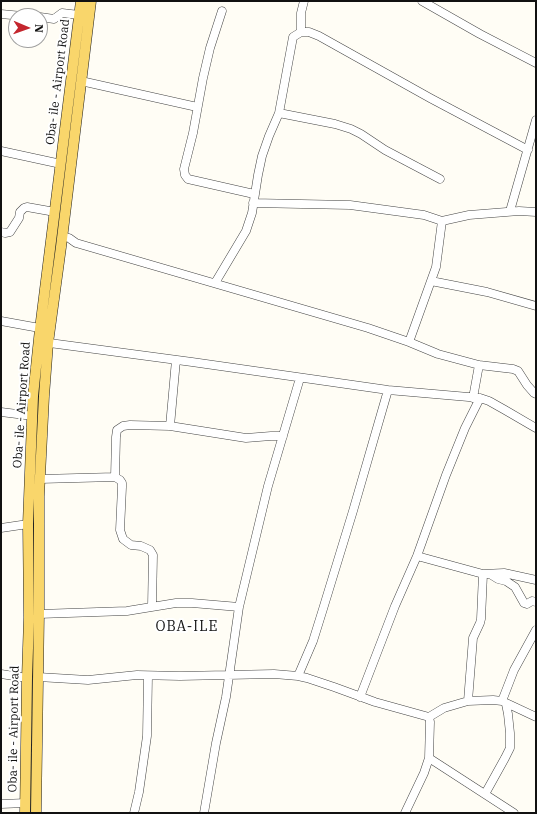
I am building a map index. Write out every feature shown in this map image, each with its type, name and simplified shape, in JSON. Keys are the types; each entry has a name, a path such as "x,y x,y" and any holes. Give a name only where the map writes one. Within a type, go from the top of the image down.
{"main road":[{"name":"Oba- ile - Airport Road","path":"45,329 55,212 79,15 82,2"},
{"name":"Oba- ile - Airport Road","path":"25,808 29,618 28,524 33,396 62,236 81,81 82,2"},
{"name":"Oba- ile - Airport Road","path":"36,813 40,479 44,396 43,342"},
{"path":"33,396 44,396"}],"street":[{"path":"301,32 301,13 304,1"},
{"path":"422,1 480,34 536,62"},
{"path":"222,11 210,48 193,133 184,169 185,176 188,179 254,198 350,204 424,215 442,221 469,215 518,210 536,212"},
{"path":"48,18 54,19 62,13 79,15"},
{"path":"215,283 246,231 252,213 262,156 279,113 293,37 301,32 309,32 319,36 430,98 528,150"},
{"path":"81,81 197,107"},
{"path":"279,113 335,124 351,129 385,150 440,179"},
{"path":"510,211 536,120"},
{"path":"1,151 61,164"},
{"path":"1,232 10,232 19,218 20,212 24,208 27,207 55,212"},
{"path":"409,342 436,267 442,221"},
{"path":"62,236 69,238 76,243 368,328 438,354 479,365 513,369 518,371 527,385 536,394"},
{"path":"431,281 487,292 536,306"},
{"path":"1,321 45,329"},
{"path":"43,342 388,390 476,398 489,402 536,428"},
{"path":"170,426 176,360"},
{"path":"360,697 417,556 476,398 479,365"},
{"path":"204,813 216,743 226,697 239,606 268,486 300,378"},
{"path":"298,676 313,641 388,390"},
{"path":"1,412 33,416"},
{"path":"115,477 117,430 122,426 170,426 246,438 283,436"},
{"path":"40,479 115,477 120,480 122,483 120,530 123,539 131,545 141,546 150,550 153,554 152,606"},
{"path":"1,528 28,524"},
{"path":"417,556 486,574 510,583 515,587 524,603 527,604 532,601 536,602"},
{"path":"486,574 504,573 536,580"},
{"path":"468,701 473,638 481,619 486,574"},
{"path":"39,614 127,611 176,603 239,606"},
{"path":"485,794 510,748 508,714 504,702 514,670 536,630"},
{"path":"1,674 27,678"},
{"path":"38,677 88,680 137,675 274,674 307,678 375,702 429,717 444,708 468,701 493,700 504,702 536,717"},
{"path":"134,813 147,736 148,676"},
{"path":"405,813 424,773 429,758 429,717"},
{"path":"429,758 514,813"},
{"path":"1,804 25,808"}],"district":[{"name":"OBA-ILE","path":"187,627"}]}
